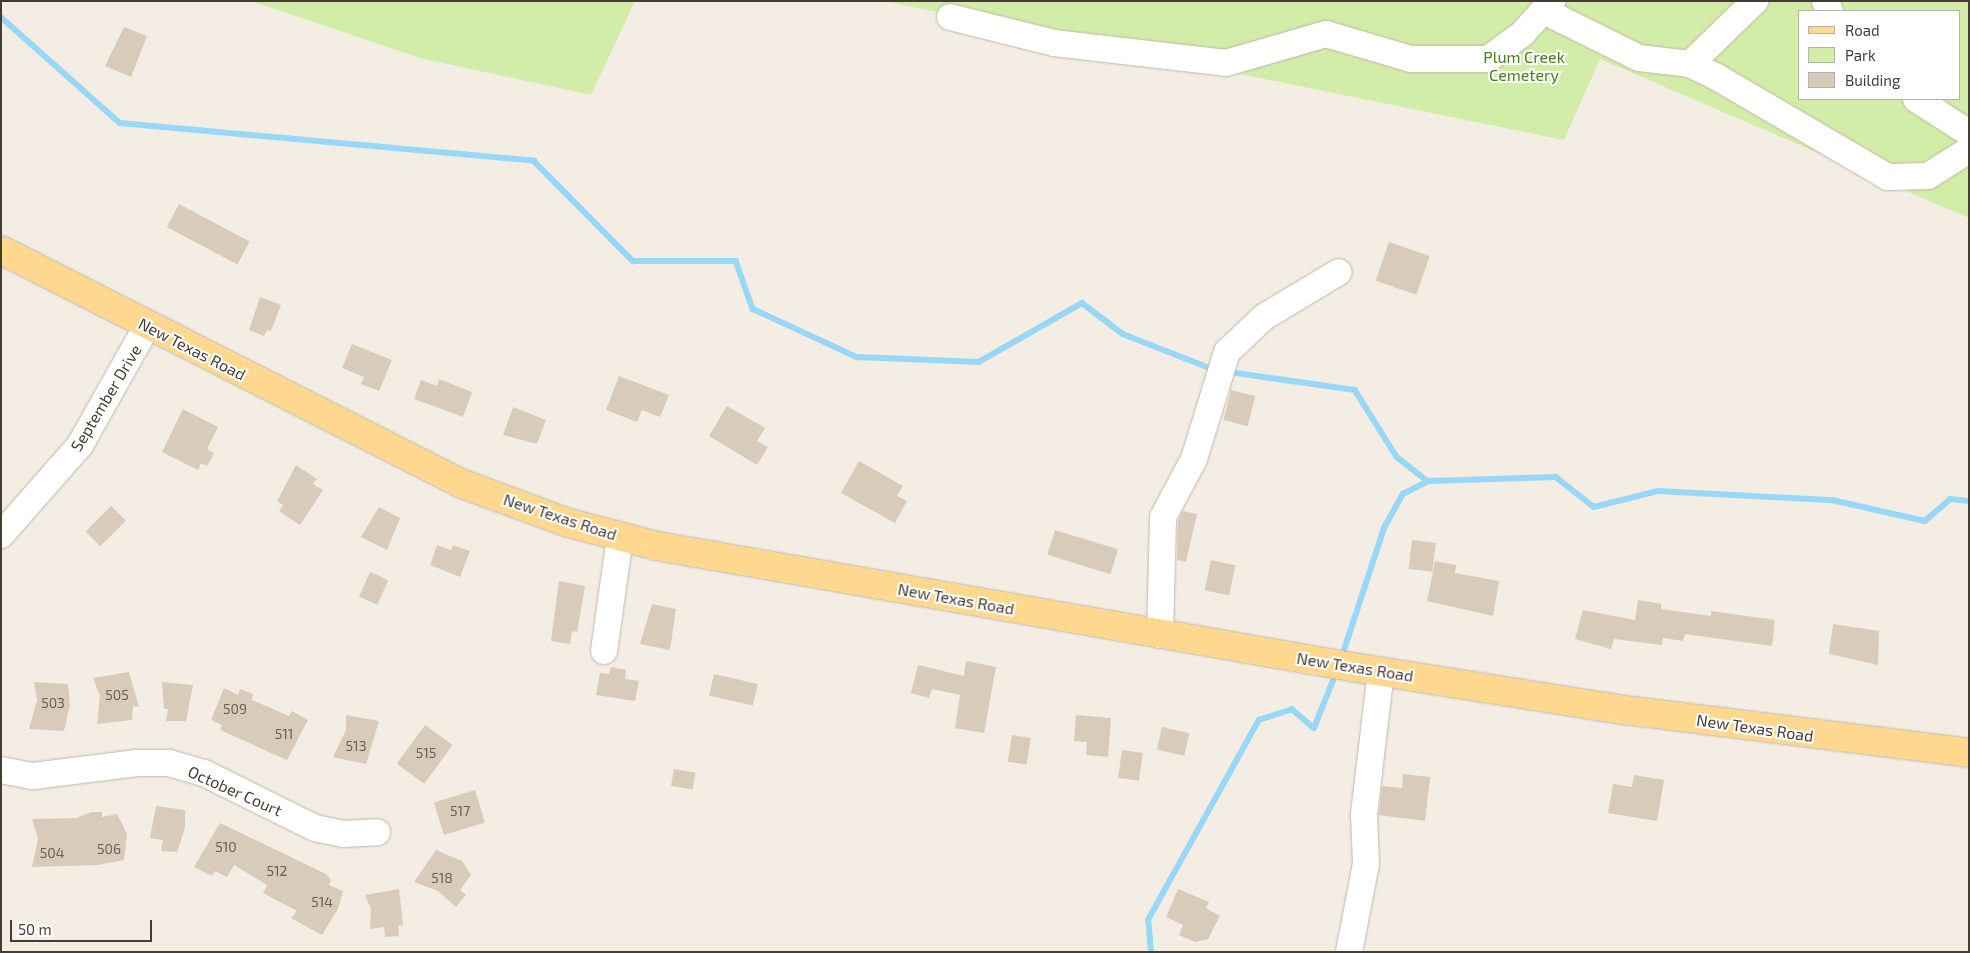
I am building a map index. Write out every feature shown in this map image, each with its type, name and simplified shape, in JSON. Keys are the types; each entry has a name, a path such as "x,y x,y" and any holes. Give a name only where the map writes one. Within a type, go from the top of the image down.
{"main road":[{"name":"New Texas Road","path":"1,250 148,326 460,482 569,523 620,537 1160,635 1381,672 1625,710 1969,753"}],"street":[{"path":"1690,64 1755,1"},
{"path":"950,17 1054,43 1226,62 1326,34 1411,59 1488,59 1549,6 1639,58 1690,64 1888,177 1928,176 1969,150"},
{"path":"1918,100 1969,133"},
{"path":"1160,635 1163,517 1194,459 1228,352 1264,316 1339,272"},
{"name":"September Drive","path":"1,535 80,445 148,326"},
{"path":"604,652 620,537"},
{"path":"1349,952 1366,864 1364,814 1381,672"},
{"name":"October Court","path":"1,770 33,776 137,763 169,763 204,773 315,828 343,834 377,832"}],"green space":[{"path":"251,1 635,1 591,95 420,58"},
{"name":"Plum Creek Cemetery","path":"883,1 1969,1 1969,218 1600,59 1564,140"}],"building":[{"path":"124,27 147,36 131,77 105,66"},
{"path":"179,204 250,242 237,265 167,227"},
{"path":"1389,242 1430,256 1416,295 1376,281"},
{"path":"260,297 281,305 271,331 267,330 264,336 249,330"},
{"path":"352,344 392,360 379,391 361,384 364,377 342,368"},
{"path":"619,376 669,395 660,417 642,410 637,422 606,410"},
{"path":"439,379 472,392 463,417 414,399 421,380 437,386"},
{"path":"1231,390 1255,396 1248,426 1224,420"},
{"path":"727,406 765,428 757,441 768,447 757,465 709,436"},
{"path":"513,407 546,420 537,444 503,435"},
{"path":"183,409 218,427 207,449 214,453 207,466 201,463 198,470 162,452"},
{"path":"859,461 903,486 897,496 907,501 895,523 841,493"},
{"path":"296,465 317,479 313,484 323,490 300,525 279,511 283,505 277,501"},
{"path":"111,506 126,521 100,546 86,531"},
{"path":"379,507 400,518 387,550 361,537"},
{"path":"1183,511 1197,514 1186,562 1177,560 1178,521"},
{"path":"1055,530 1118,549 1111,574 1047,555"},
{"path":"1412,540 1436,543 1432,572 1408,569"},
{"path":"437,545 451,550 453,545 470,551 460,577 430,565"},
{"path":"1211,560 1235,565 1229,596 1205,590"},
{"path":"1435,561 1456,565 1455,573 1499,581 1493,616 1427,601"},
{"path":"370,572 388,580 377,605 359,597"},
{"path":"559,581 585,586 577,632 572,631 570,644 551,641"},
{"path":"1638,600 1661,604 1661,609 1711,616 1711,611 1775,620 1772,646 1685,634 1683,641 1663,638 1662,645 1614,639 1611,649 1575,639 1583,610 1635,620"},
{"path":"652,604 676,609 670,650 640,644"},
{"path":"1833,624 1879,631 1878,665 1829,654"},
{"path":"966,661 996,667 984,733 955,728 960,695 932,689 929,698 911,693 918,665 964,676"},
{"path":"611,667 626,670 625,679 639,681 635,701 596,695 600,673 609,674"},
{"path":"129,672 139,707 133,706 132,720 97,724 100,696 93,678"},
{"path":"714,674 758,684 753,706 709,695"},
{"path":"34,682 68,684 70,705 64,731 29,729 37,700"},
{"path":"162,682 193,685 186,721 166,721 168,709 164,709"},
{"path":"224,688 238,695 240,689 253,694 252,700 289,716 292,711 308,720 287,760 220,730 222,725 211,720"},
{"path":"346,715 379,721 366,764 333,757 346,730"},
{"path":"1076,715 1111,718 1108,757 1086,755 1087,742 1074,741"},
{"path":"425,725 453,745 424,784 397,764"},
{"path":"1162,727 1189,733 1184,756 1157,749"},
{"path":"1012,735 1031,738 1027,765 1008,762"},
{"path":"1122,750 1143,753 1139,781 1118,778"},
{"path":"674,769 696,773 693,790 671,786"},
{"path":"1403,774 1430,777 1425,821 1379,815 1382,786 1402,788"},
{"path":"1634,775 1664,780 1657,821 1608,813 1613,784 1632,787"},
{"path":"475,790 485,823 444,835 434,803"},
{"path":"156,806 185,810 185,828 177,852 161,851 163,840 150,838"},
{"path":"92,812 102,812 102,817 117,814 127,834 124,860 98,865 32,867 38,839 32,819 76,818"},
{"path":"220,823 326,874 331,880 329,885 343,891 338,909 322,935 291,918 297,911 263,893 267,885 234,865 227,877 215,871 212,876 194,867"},
{"path":"436,850 462,861 471,875 460,890 466,895 456,907 438,891 414,882"},
{"path":"399,889 403,925 398,926 399,936 385,937 384,927 370,929 371,909 365,895"},
{"path":"1178,889 1209,902 1206,908 1220,916 1208,939 1195,942 1179,935 1183,925 1166,917"}],"waterway":[{"path":"1,17 120,123 534,161 633,261 736,261 753,309 857,357 979,362 1082,303 1123,334 1215,370"},
{"path":"1229,372 1355,390 1397,457 1428,481"},
{"path":"1344,650 1384,528 1403,494 1428,481 1556,477 1594,507 1658,491 1832,500 1925,521 1950,499 1969,501"},
{"path":"1151,952 1148,920 1259,720 1292,709 1314,728 1334,678"}]}
